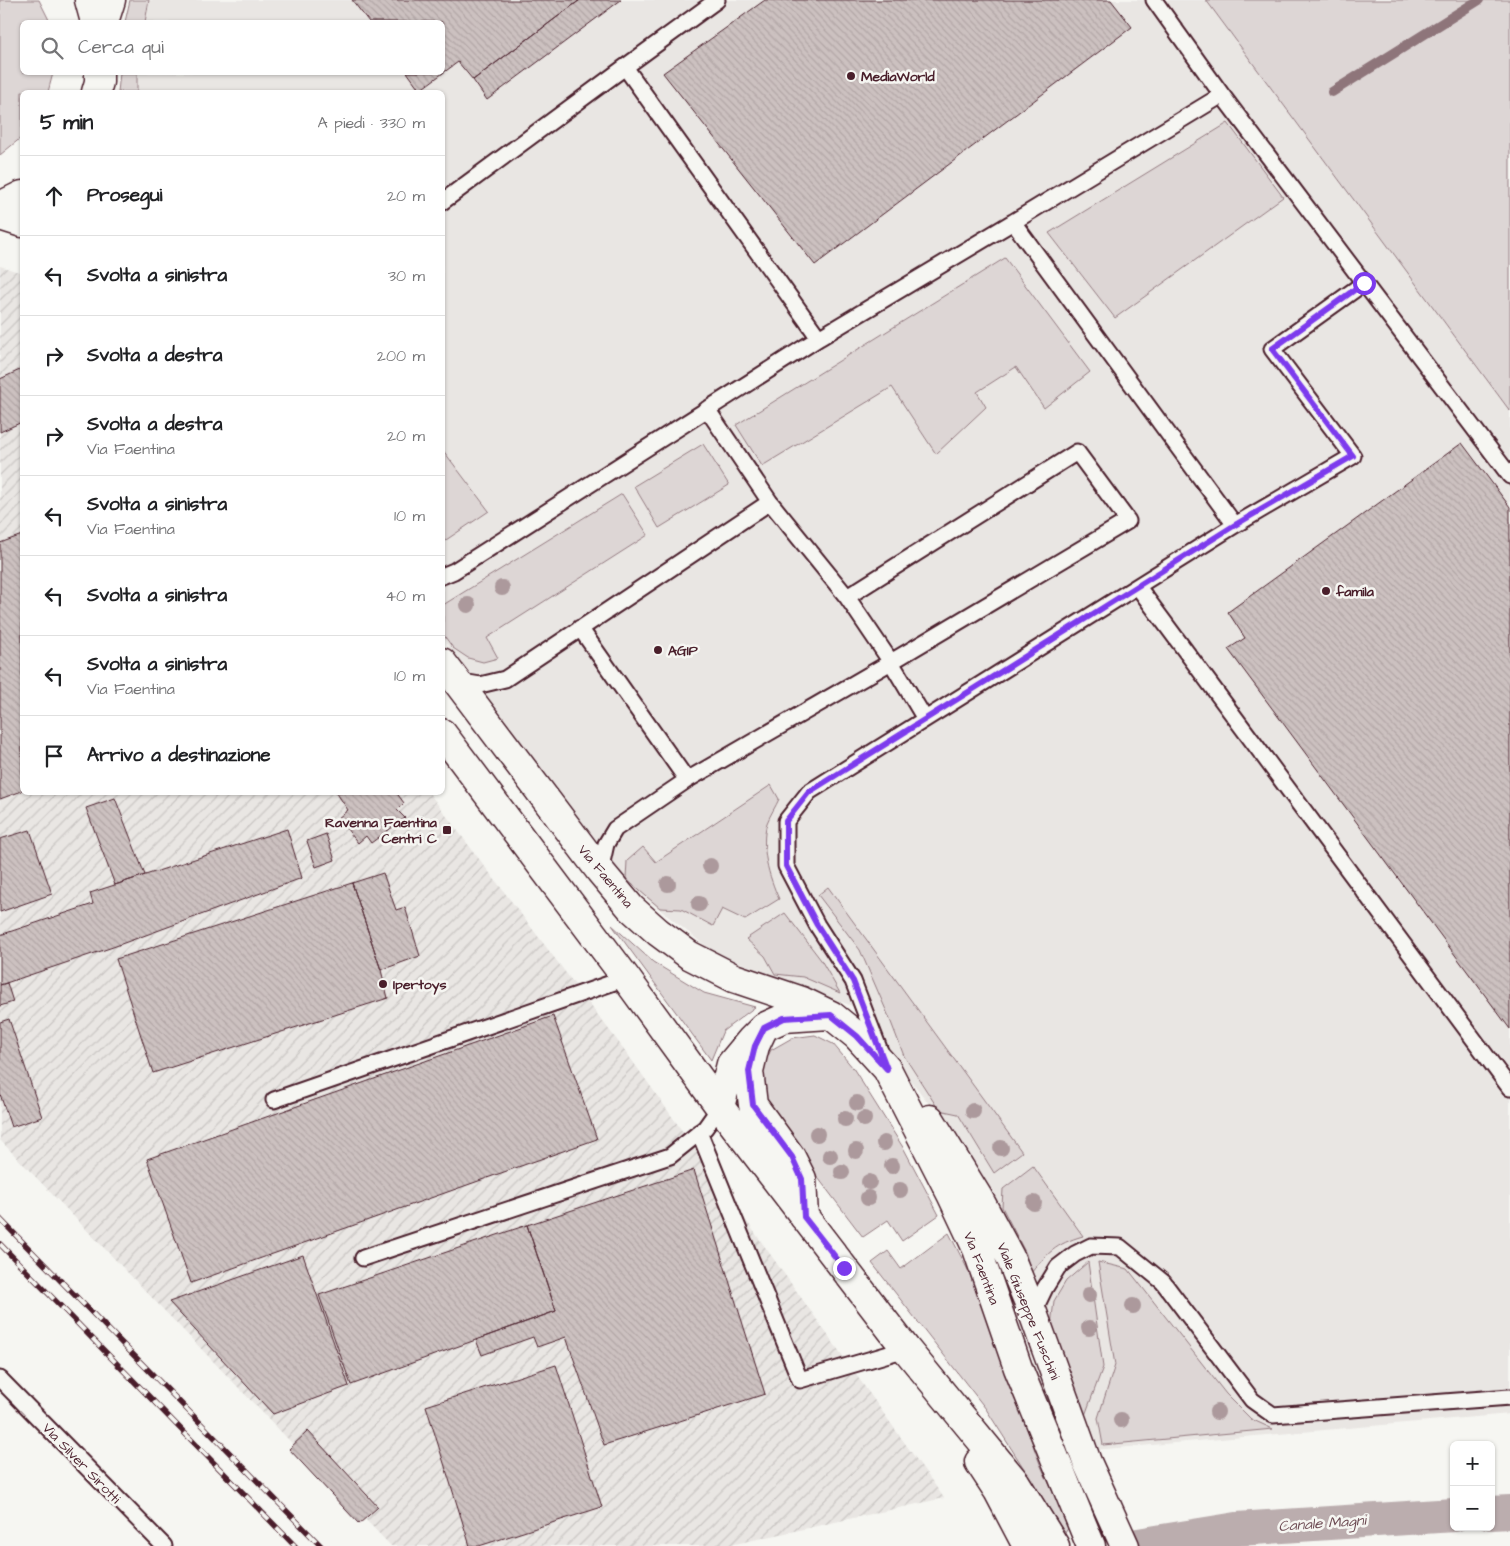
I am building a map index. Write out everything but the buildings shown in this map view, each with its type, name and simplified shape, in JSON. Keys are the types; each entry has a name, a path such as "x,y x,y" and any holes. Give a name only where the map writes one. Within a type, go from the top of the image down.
{"main road":[{"path":"89,0 94,20"},
{"path":"105,20 110,0"},
{"path":"97,90 99,75"},
{"path":"0,206 20,196"},
{"path":"0,216 20,222"},
{"name":"Via Faentina","path":"450,671 600,872 631,908 658,932 689,955 734,978 802,1000 831,1015 857,1036 887,1069 977,1249 1018,1368 1091,1546"},
{"path":"445,737 626,978 720,1107 906,1349 1007,1487 1055,1546"},
{"path":"720,1107 731,1064 764,1028 784,1018 831,1015"},
{"path":"764,1028 755,1046 749,1071 753,1105 792,1157 802,1179 804,1217"},
{"name":"Viale Giuseppe Fuschini","path":"887,1069 913,1094 946,1143 1010,1256 1033,1313 1087,1462 1124,1546"},
{"path":"1007,1487 1027,1546"}],"lane":[{"path":"445,200 717,0"},
{"path":"1154,0 1222,94 1510,476"},
{"path":"626,67 819,338"},
{"path":"445,575 454,571 819,338 1222,94"},
{"path":"1013,222 1235,525"},
{"path":"887,1069 853,981 817,925 786,866 786,821 809,792 1235,525 1353,456 1272,349 1364,283"},
{"path":"708,409 770,502 847,597 891,662 925,719"},
{"path":"600,872 606,844 615,829 687,780 891,662 1128,521 1077,452 847,597"},
{"path":"450,671 480,685 505,680 770,502"},
{"path":"1138,587 1510,1088"},
{"path":"580,628 687,780"},
{"path":"274,1100 626,978"},
{"path":"363,1258 670,1156 705,1128 720,1107"},
{"path":"699,1132 800,1380 906,1349"},
{"path":"1033,1313 1058,1267 1075,1254 1091,1246 1120,1247 1163,1282 1252,1400 1274,1415 1510,1397"},
{"name":"Via Silver Sirotti","path":"0,1379 164,1546"}],"shaded area":[{"path":"0,0 39,0 49,20 20,20 20,75 52,75 49,90 20,90 20,139 0,155"},
{"path":"130,0 149,0 145,20 125,20"},
{"path":"149,0 1206,0 1510,411 1510,1414 1094,1450 964,1148 852,1006 713,952 614,873 445,642 445,90 137,90 137,75 445,75 445,20 145,20"},
{"path":"1206,0 1510,0 1510,411"},
{"path":"120,75 137,75 137,90 118,90"},
{"path":"1228,123 1283,197 1115,318 1049,233"},
{"path":"1005,258 1090,372 1044,408 1016,367 977,392 986,407 936,454 892,387 762,466 736,425"},
{"path":"0,266 20,272 20,795 431,795 626,1052 944,1498 726,1546 391,1546 0,1140"},
{"path":"703,444 729,485 659,528 634,486"},
{"path":"445,453 489,511 445,541"},
{"path":"622,494 648,535 487,638 498,658 483,662 468,658 453,648 445,637 445,604"},
{"path":"771,785 779,799 767,823 765,852 769,872 779,899 745,920 722,909 713,926 681,909 660,908 626,879 627,861 643,847 656,862"},
{"path":"828,887 1022,1152 994,1173 958,1114 939,1110 904,1056 860,950 818,895"},
{"path":"785,913 821,960 840,993 803,977 775,974 765,956 746,939"},
{"path":"612,925 653,962 704,993 755,1007 723,1031 711,1060"},
{"path":"815,1035 833,1044 853,1068 904,1149 939,1215 902,1241 888,1220 863,1237 781,1129 761,1098 759,1073 771,1050 792,1038"},
{"path":"1033,1166 1083,1236 1065,1242 1053,1250 1030,1274 1026,1254 1002,1207 1003,1189"},
{"path":"949,1233 969,1272 1040,1464 1069,1527 1065,1533 986,1409 872,1263 888,1251 901,1269"},
{"path":"1088,1262 1103,1367 1084,1418 1051,1325 1054,1301 1066,1281"},
{"path":"1098,1262 1128,1269 1226,1394 1251,1419 1273,1429 1103,1445 1098,1418 1115,1365"}],"waterway":[{"path":"1332,92 1479,0"},
{"name":"Canale Magni","path":"1495,1513 1510,1512"},
{"name":"Canale Magni","path":"1132,1546 1237,1529 1450,1515"}],"railway":[{"path":"0,1219 321,1546"},
{"path":"0,1244 295,1546"}],"place":[{"name":"MediaWorld","path":"851,76"},
{"name":"famila","path":"1326,591"},
{"name":"AGIP","path":"658,650"},
{"name":"Ravenna Faentina Centri C","path":"447,830"},
{"name":"Ipertoys","path":"383,984"}],"route":[{"path":"844,1268 804,1217 802,1179 792,1157 753,1105 749,1071 755,1046 764,1028 784,1018 831,1015 857,1036 887,1069 853,981 817,925 786,866 786,821 809,792 1235,525 1353,456 1272,349 1364,283"}]}
